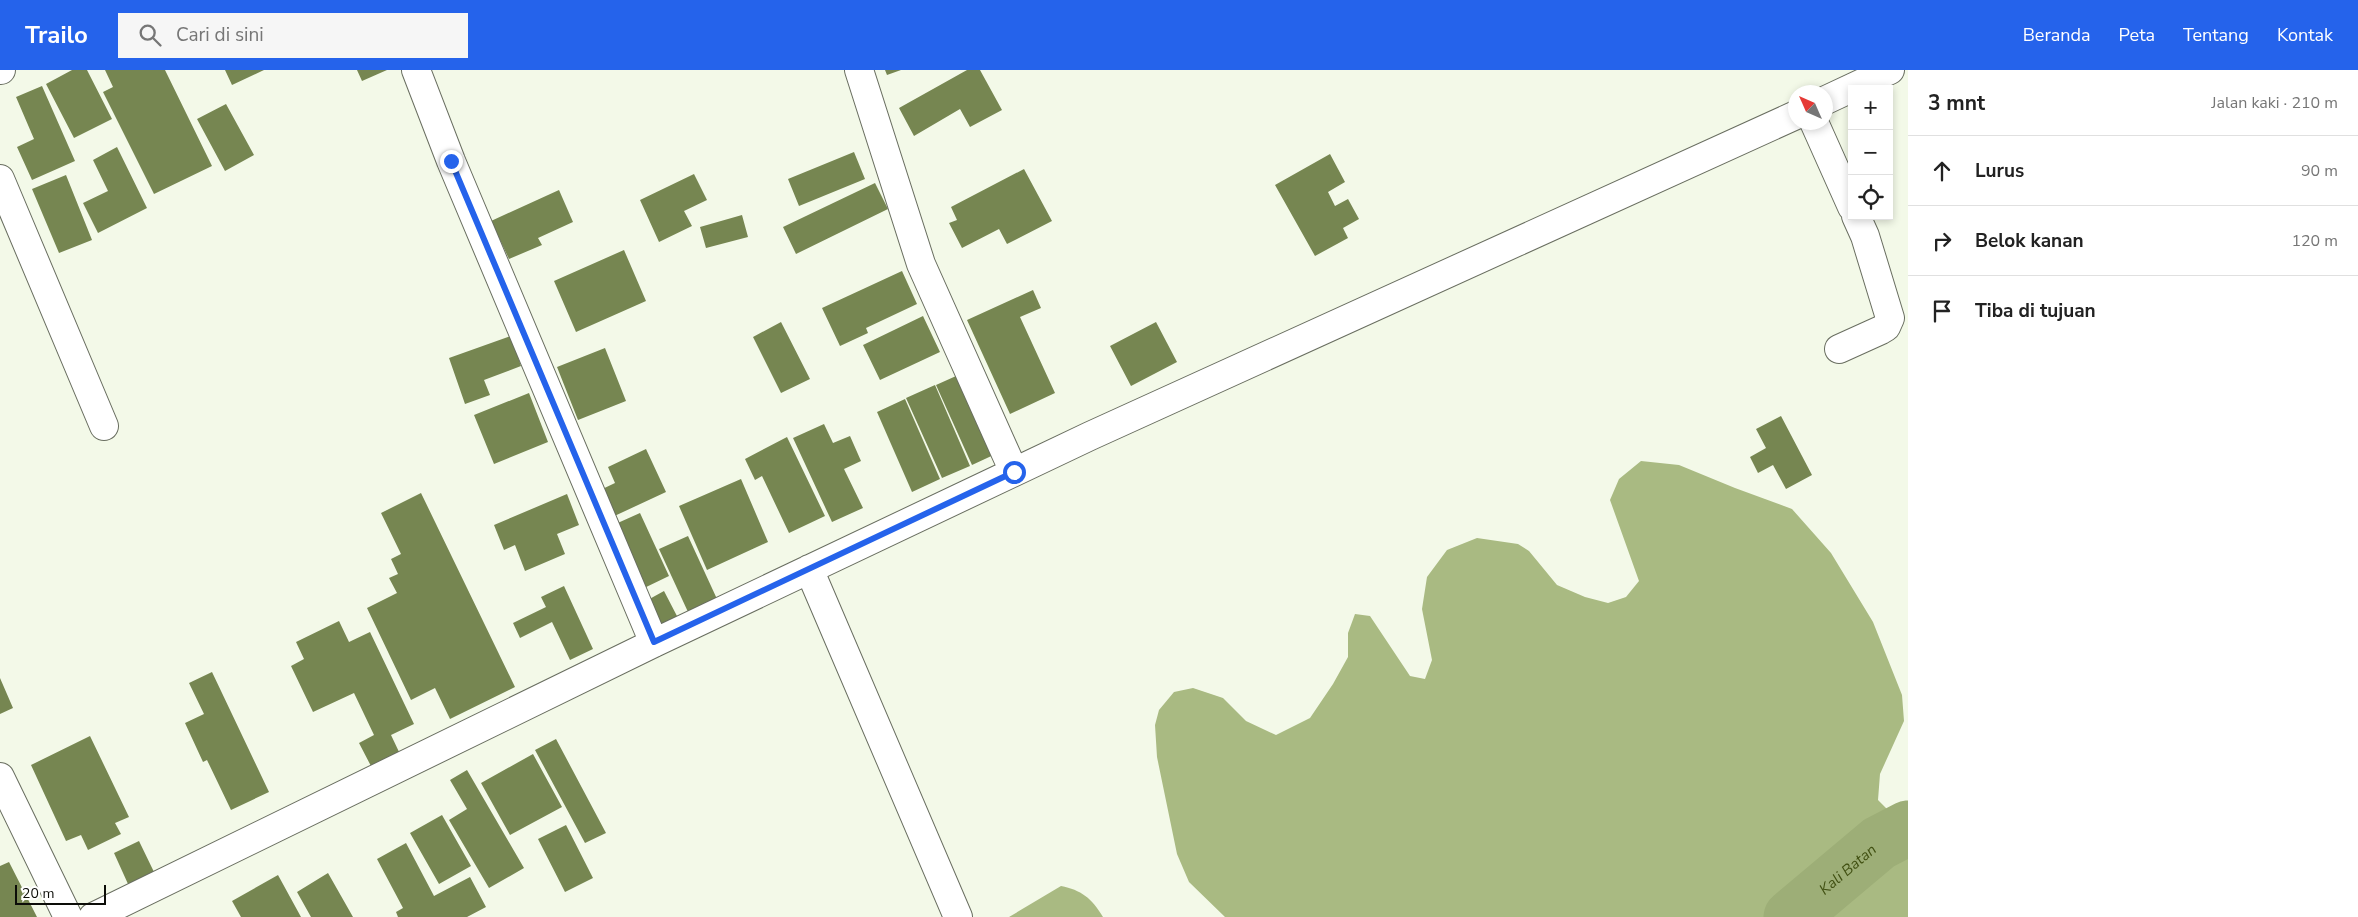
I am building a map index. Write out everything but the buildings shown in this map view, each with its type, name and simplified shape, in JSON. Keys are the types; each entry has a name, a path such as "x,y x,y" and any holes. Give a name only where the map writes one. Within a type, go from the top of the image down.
{"street":[{"path":"416,70 451,161 654,642"},
{"path":"859,70 921,264 1014,472"},
{"path":"1833,97 1890,70"},
{"path":"93,917 654,642 1014,472 1788,119"},
{"path":"1818,130 1848,198"},
{"path":"0,180 104,426"},
{"path":"1839,349 1886,327 1890,318 1865,236 1858,220"},
{"path":"809,569 958,917"},
{"path":"0,777 68,917"}],"green space":[{"path":"1641,461 1679,465 1792,509 1831,553 1873,622 1902,695 1904,721 1880,774 1878,800 1890,812 1908,820 1908,917 1225,917 1189,882 1177,854 1157,757 1155,725 1159,710 1174,692 1193,688 1223,698 1246,721 1276,735 1310,718 1333,684 1348,657 1348,633 1355,614 1370,616 1410,676 1425,679 1432,660 1422,609 1427,577 1447,550 1477,538 1518,544 1529,551 1557,585 1585,597 1608,603 1626,597 1639,581 1610,500 1619,479"},
{"path":"1061,886 1085,896 1095,905 1103,917 1009,917"}],"waterway":[{"name":"Kali Batan","path":"1791,917 1879,843 1908,828"}],"route":[{"path":"451,161 654,642 1014,472"}]}
